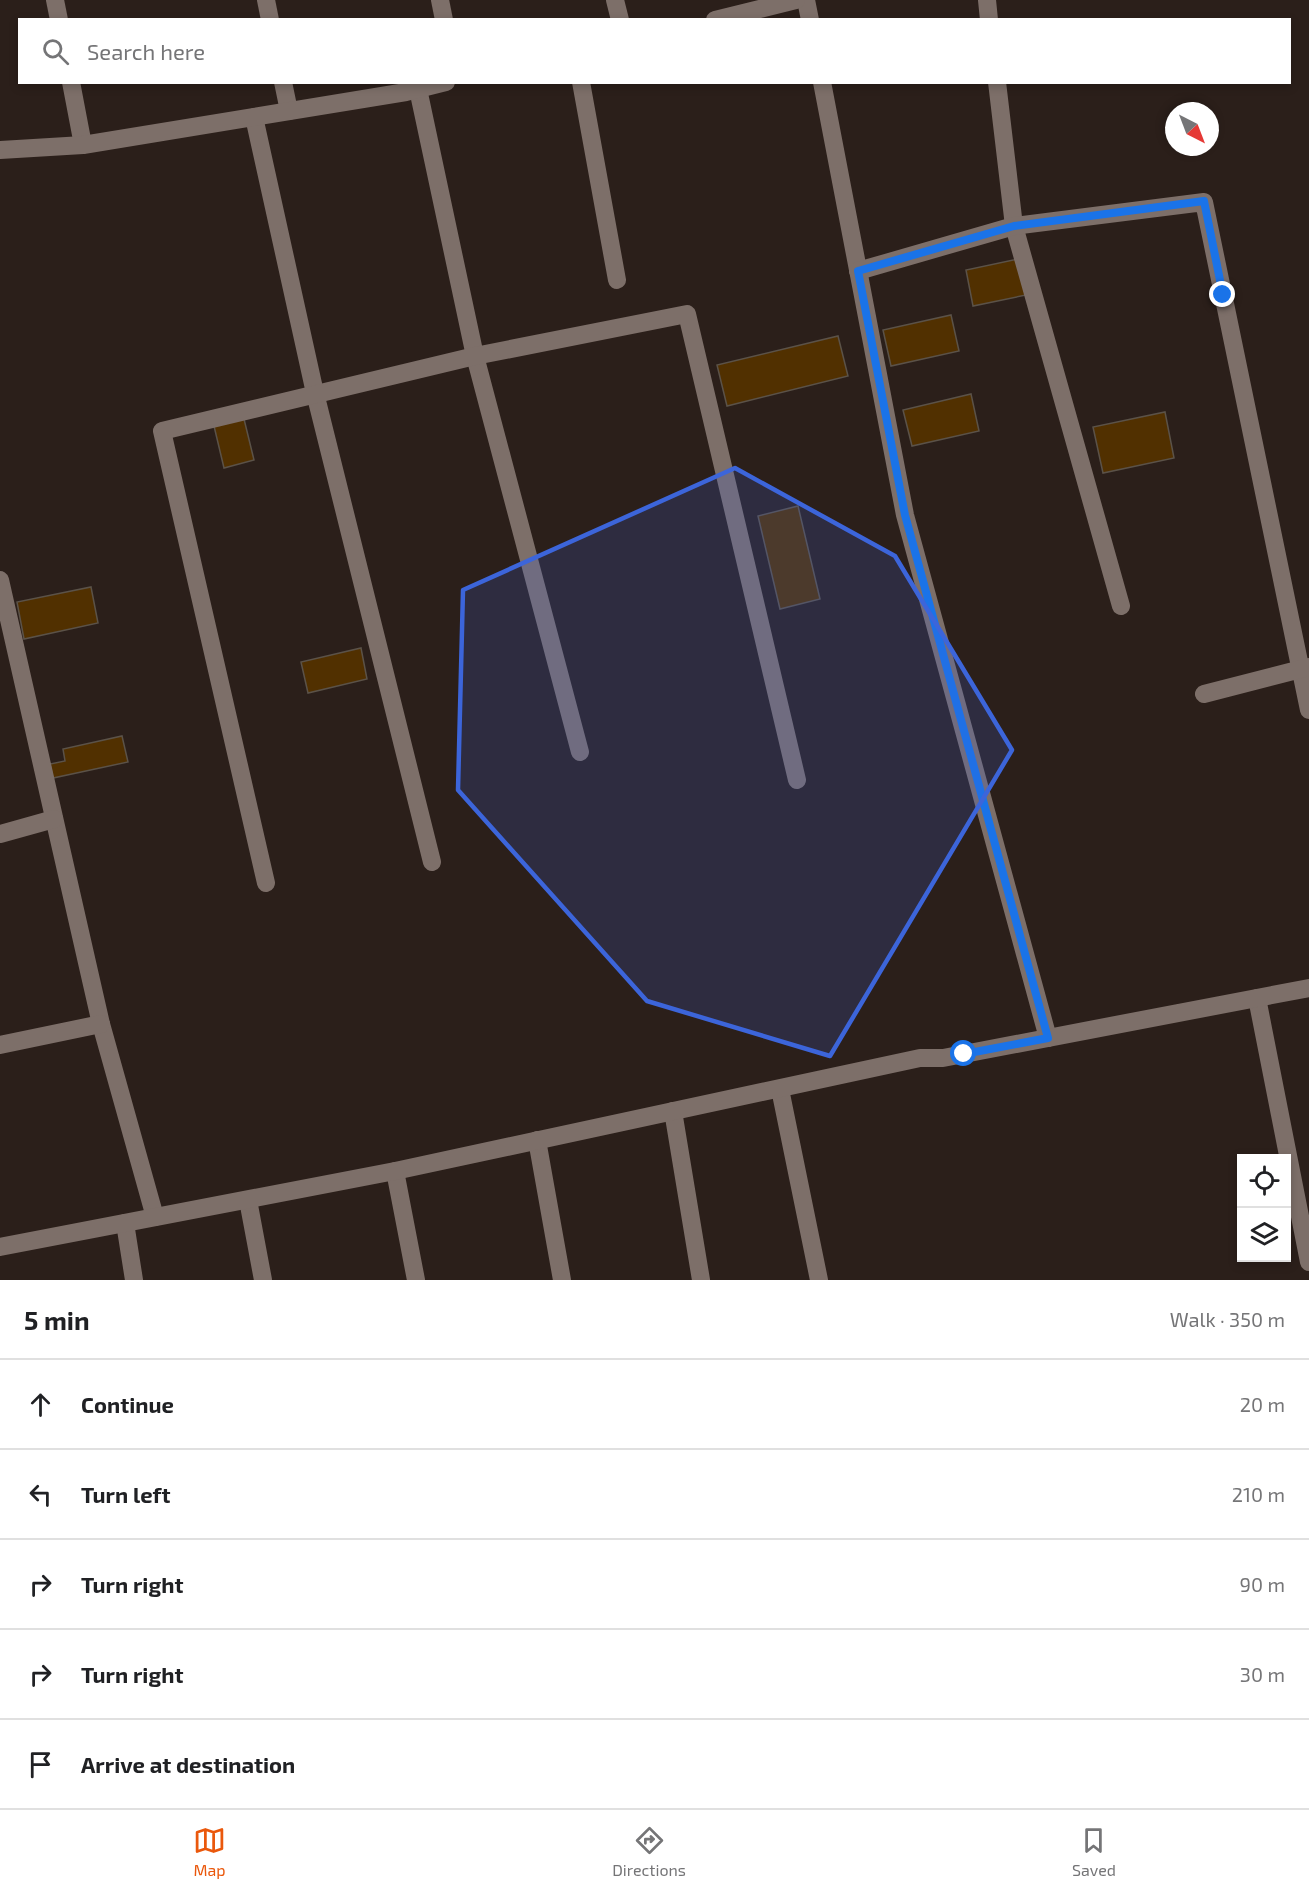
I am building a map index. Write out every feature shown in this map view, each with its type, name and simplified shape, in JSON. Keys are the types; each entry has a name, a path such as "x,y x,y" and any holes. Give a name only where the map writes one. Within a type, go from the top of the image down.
{"street":[{"path":"55,0 59,18"},
{"path":"266,0 270,18"},
{"path":"440,0 444,18"},
{"path":"615,0 620,18"},
{"path":"723,18 796,0"},
{"path":"806,0 810,18"},
{"path":"987,0 989,18"},
{"path":"71,84 83,145"},
{"path":"283,84 289,111"},
{"path":"0,150 83,145 438,84"},
{"path":"581,84 617,280"},
{"path":"822,84 905,515 1048,1038"},
{"path":"997,84 1014,226 1120,606"},
{"path":"418,89 475,356 580,752"},
{"path":"254,117 315,393 432,862"},
{"path":"858,271 1014,226 1204,201 1305,668 1309,710"},
{"path":"266,883 162,431 475,356 687,314 797,780"},
{"path":"0,580 101,1024 155,1217"},
{"path":"1204,694 1305,668"},
{"path":"0,834 54,819"},
{"path":"1,1244 125,1223 395,1171 920,1058 943,1058 1309,988"},
{"path":"1257,998 1309,1262"},
{"path":"0,1045 101,1024"},
{"path":"780,1089 819,1280"},
{"path":"673,1111 701,1280"},
{"path":"537,1140 562,1280"},
{"path":"395,1171 416,1280"},
{"path":"248,1200 263,1280"},
{"path":"125,1223 134,1280"}],"highlighted area":[{"path":"735,468 895,556 1012,750 830,1056 647,1001 458,790 463,590"}],"building":[{"path":"1023,258 1031,294 973,306 966,270"},
{"path":"951,315 959,351 891,366 883,330"},
{"path":"838,336 848,376 727,406 717,365"},
{"path":"971,394 979,431 912,446 903,410"},
{"path":"1165,412 1174,458 1103,473 1093,427"},
{"path":"244,419 254,460 224,468 214,426"},
{"path":"798,506 820,599 780,609 758,516"},
{"path":"91,587 98,623 24,639 17,602"},
{"path":"361,648 367,679 308,693 301,662"},
{"path":"122,736 128,762 53,778 50,764 65,761 63,749"}],"route":[{"path":"964,1054 1048,1038 905,515 858,271 1014,226 1204,201 1223,295"}]}
